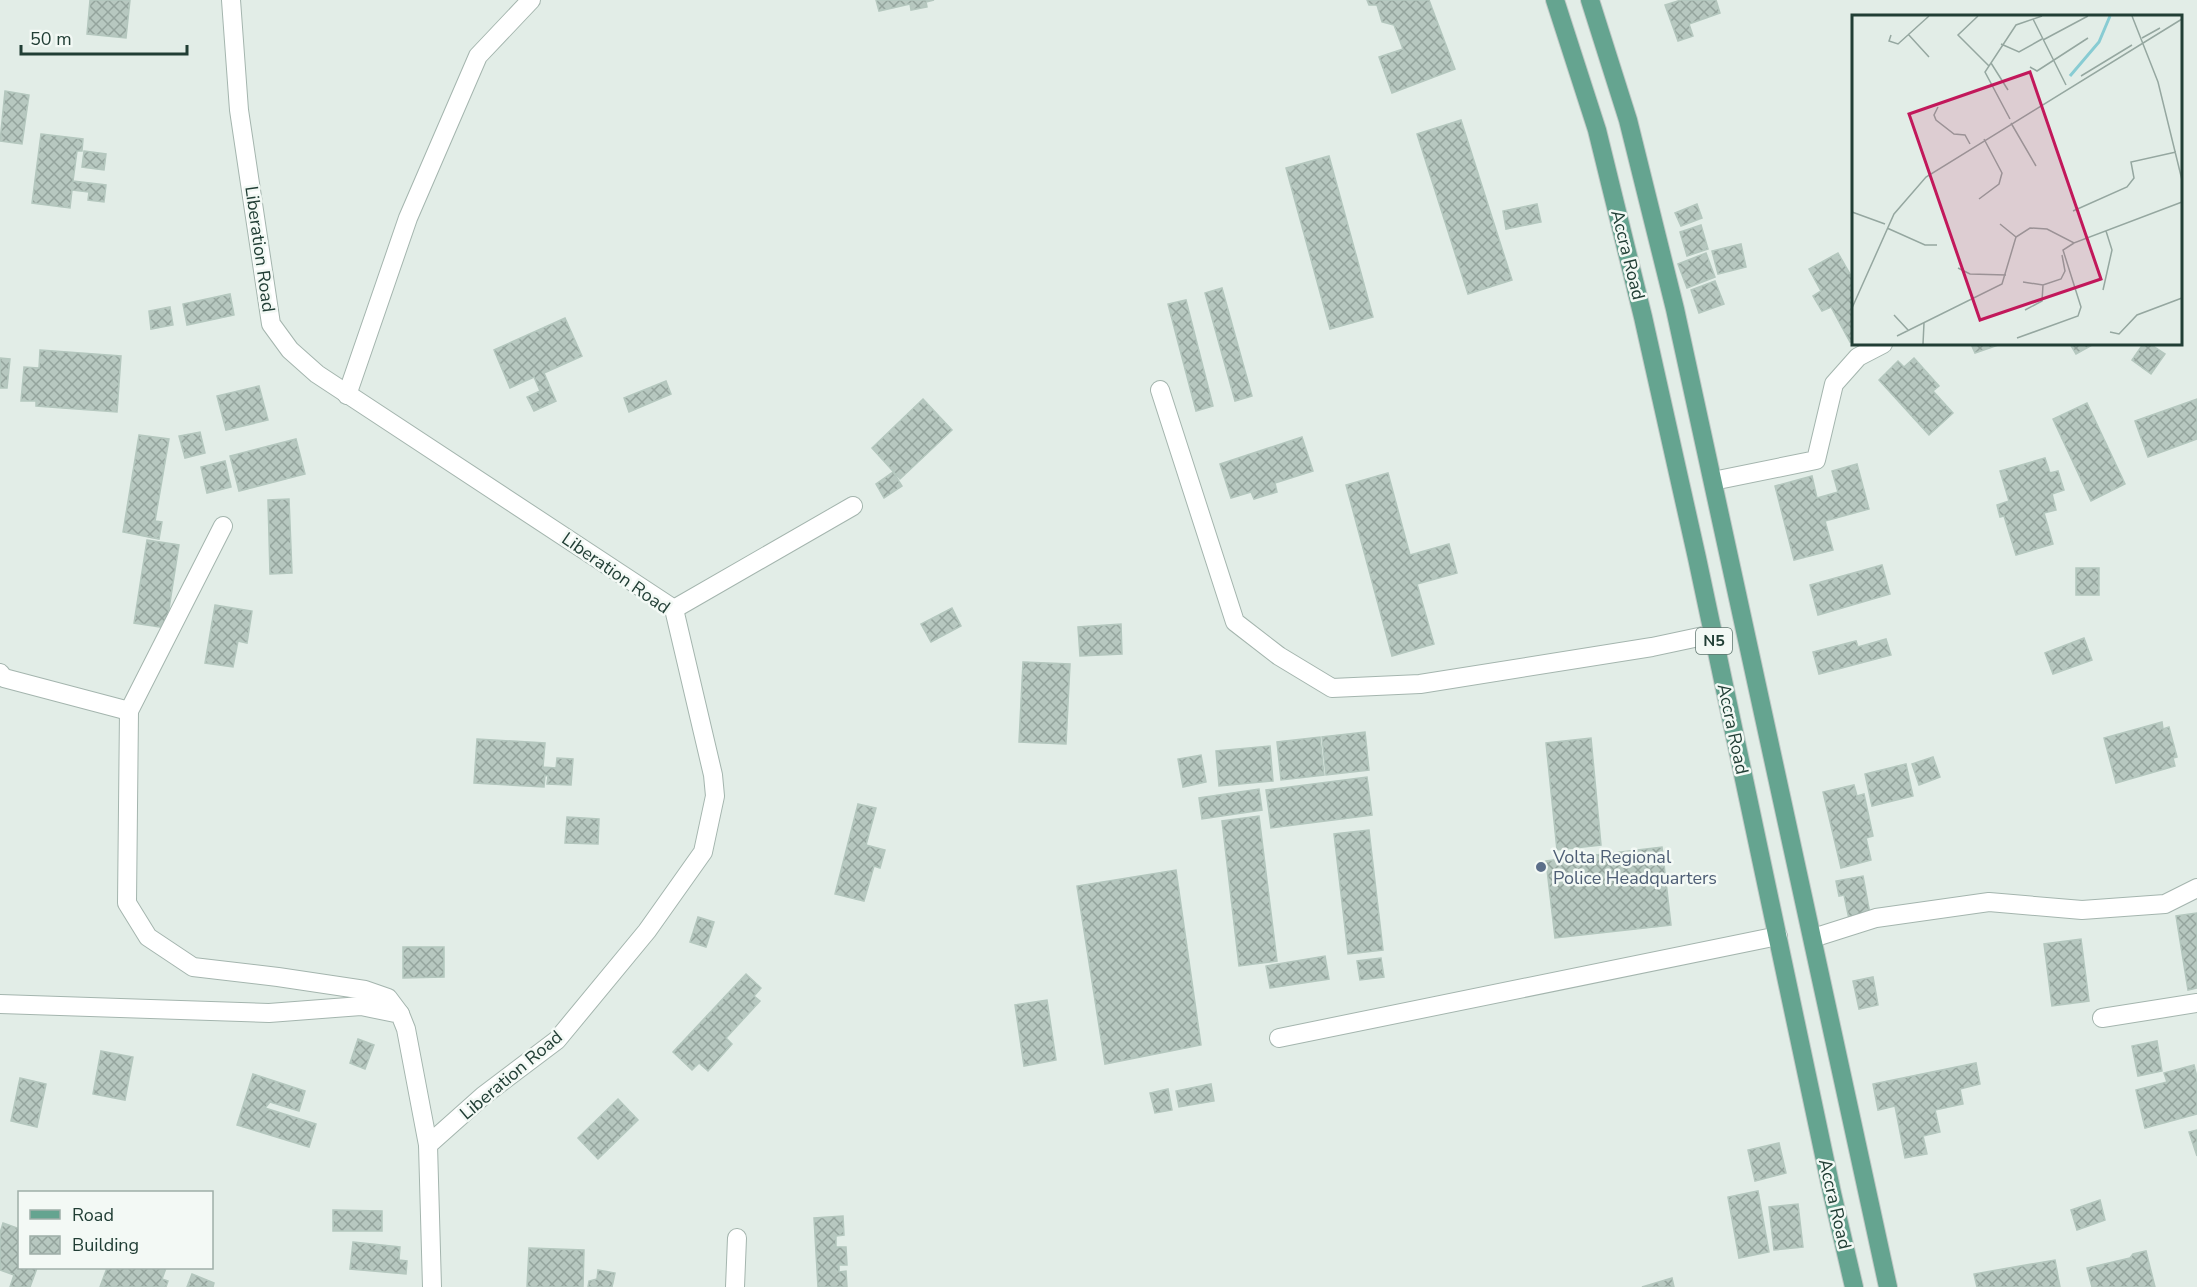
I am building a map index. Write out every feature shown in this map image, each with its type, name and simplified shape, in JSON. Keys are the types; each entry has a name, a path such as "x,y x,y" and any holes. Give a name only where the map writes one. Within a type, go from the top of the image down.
{"main road":[{"name":"Accra Road","path":"1555,0 1597,130 1643,317 1854,1287"},
{"name":"Accra Road","path":"1590,0 1628,120 1675,309 1888,1287"}],"street":[{"name":"Liberation Road","path":"231,0 239,110 271,324 290,350 317,374 674,609 713,775 715,796 702,852 647,931 557,1040 483,1096 428,1145"},
{"path":"347,395 408,218 478,56 531,0"},
{"path":"1713,481 1816,460 1834,384 1858,357 1881,345"},
{"path":"1160,390 1236,622 1279,656 1332,688 1420,684 1652,647 1713,634"},
{"path":"674,609 854,506"},
{"path":"223,526 129,711 127,903 148,937 193,968 278,977 365,990 388,998 400,1014 406,1029 428,1145 432,1287"},
{"path":"0,673 4,678 129,711"},
{"path":"1813,938 1876,918 1989,903 2082,910 2165,904 2197,888"},
{"path":"1279,1038 1778,936"},
{"path":"2103,1018 2197,1003"},
{"path":"0,1004 269,1013 361,1006 400,1014"},
{"path":"735,1287 737,1238"}],"building":[{"path":"90,0 130,0 126,38 87,34"},
{"path":"876,0 934,0 926,2 927,7 911,10 910,4 879,11"},
{"path":"1367,0 1429,0 1455,69 1392,93 1379,57 1403,49 1394,25 1382,22 1377,5 1369,5"},
{"path":"1681,0 1716,0 1720,13 1689,24 1693,36 1678,41 1665,5"},
{"path":"5,91 29,95 22,144 0,141"},
{"path":"1461,120 1512,280 1468,294 1417,134"},
{"path":"41,134 83,139 82,151 77,151 73,181 106,185 104,202 88,200 89,192 72,190 70,208 32,203"},
{"path":"84,151 106,154 104,170 82,167"},
{"path":"1329,156 1373,317 1330,329 1286,168"},
{"path":"1537,204 1541,222 1506,229 1503,211"},
{"path":"1697,204 1702,218 1681,226 1675,213"},
{"path":"1701,225 1708,249 1687,256 1680,232"},
{"path":"1741,244 1746,267 1718,274 1712,251"},
{"path":"1706,253 1715,277 1687,288 1678,264"},
{"path":"1838,253 1852,278 1852,341 1850,342 1831,307 1822,311 1813,296 1821,291 1809,269"},
{"path":"1715,281 1724,304 1699,313 1691,290"},
{"path":"1222,288 1252,396 1235,401 1205,293"},
{"path":"230,294 234,315 187,325 183,304"},
{"path":"1186,300 1213,406 1196,411 1168,304"},
{"path":"170,307 173,325 151,329 149,311"},
{"path":"565,318 582,356 544,373 556,401 534,411 527,397 540,391 534,377 510,388 494,350"},
{"path":"1971,345 1998,345 1975,353"},
{"path":"2071,345 2092,345 2076,354"},
{"path":"2142,345 2152,345 2165,354 2151,374 2132,360"},
{"path":"40,350 121,356 117,412 36,406 36,401 21,401 24,367 39,368"},
{"path":"0,358 10,359 7,388 0,388"},
{"path":"1914,358 1939,386 1933,391 1953,413 1929,435 1879,380 1898,361 1904,367"},
{"path":"666,381 671,394 629,412 624,398"},
{"path":"259,386 268,420 226,430 217,396"},
{"path":"923,399 952,430 900,479 872,448"},
{"path":"2197,399 2197,439 2148,457 2135,421"},
{"path":"2087,403 2125,484 2091,501 2053,419"},
{"path":"200,432 205,453 185,458 179,436"},
{"path":"139,435 169,439 155,521 162,522 159,539 123,532"},
{"path":"1302,437 1313,471 1275,483 1277,492 1254,499 1251,492 1231,498 1220,464"},
{"path":"296,439 305,474 239,491 230,456"},
{"path":"2045,458 2050,473 2058,471 2064,490 2052,494 2056,510 2044,513 2053,544 2016,555 2004,516 2000,517 1997,505 2009,501 2000,471"},
{"path":"225,461 231,487 207,493 201,467"},
{"path":"1857,464 1869,509 1825,521 1833,550 1794,560 1775,486 1812,476 1817,498 1838,492 1832,471"},
{"path":"893,472 902,486 884,498 876,484"},
{"path":"1388,473 1410,555 1449,544 1457,573 1417,584 1434,644 1392,656 1346,485"},
{"path":"289,499 292,573 270,574 268,500"},
{"path":"147,540 179,545 166,628 134,623"},
{"path":"1882,565 1890,594 1818,615 1810,585"},
{"path":"2076,568 2099,568 2099,595 2076,595"},
{"path":"215,605 252,611 247,643 238,641 233,667 205,663"},
{"path":"952,608 961,626 931,642 921,624"},
{"path":"1121,624 1122,654 1080,656 1078,627"},
{"path":"2084,638 2092,660 2053,674 2045,653"},
{"path":"1886,639 1891,655 1819,674 1813,652 1856,641 1858,647"},
{"path":"1023,662 1070,664 1066,744 1019,742"},
{"path":"2162,722 2163,729 2169,727 2177,757 2173,758 2175,766 2116,783 2104,738"},
{"path":"1365,732 1369,770 1326,775 1322,737"},
{"path":"1320,737 1324,775 1281,780 1277,742"},
{"path":"1591,738 1601,845 1557,850 1546,743"},
{"path":"477,739 545,743 543,767 556,768 557,758 573,759 571,785 547,784 548,776 545,775 544,787 474,783"},
{"path":"1270,746 1273,781 1219,786 1216,751"},
{"path":"1201,755 1206,782 1183,787 1178,759"},
{"path":"1933,757 1940,777 1919,785 1912,764"},
{"path":"1906,764 1913,796 1872,806 1865,774"},
{"path":"1367,777 1372,815 1271,828 1266,790"},
{"path":"1854,785 1857,796 1864,794 1873,836 1866,838 1871,860 1841,868 1823,792"},
{"path":"1259,789 1262,810 1202,819 1199,798"},
{"path":"858,804 876,808 866,845 885,850 880,868 874,866 864,901 835,894"},
{"path":"1259,816 1277,961 1239,966 1222,821"},
{"path":"567,817 599,819 598,844 565,843"},
{"path":"1369,830 1383,950 1348,954 1334,834"},
{"path":"1662,847 1671,925 1555,938 1546,861"},
{"path":"1176,870 1201,1045 1105,1064 1077,886"},
{"path":"1863,876 1870,914 1849,919 1844,895 1839,896 1836,881"},
{"path":"2197,913 2197,988 2188,990 2176,916"},
{"path":"698,917 714,922 706,947 690,942"},
{"path":"2081,939 2089,1001 2052,1006 2044,944"},
{"path":"403,947 444,947 444,977 403,978"},
{"path":"1325,956 1329,979 1270,988 1266,966"},
{"path":"1381,958 1384,977 1360,980 1357,961"},
{"path":"746,974 761,988 754,996 760,1001 726,1038 732,1044 708,1071 699,1063 692,1070 673,1052"},
{"path":"1873,977 1878,1005 1859,1009 1853,981"},
{"path":"1047,1000 1056,1060 1024,1066 1015,1005"},
{"path":"358,1039 374,1045 365,1069 350,1063"},
{"path":"2157,1041 2162,1071 2138,1076 2132,1046"},
{"path":"101,1051 133,1057 125,1100 93,1094"},
{"path":"1976,1063 1980,1084 1960,1089 1963,1104 1935,1110 1940,1132 1923,1136 1927,1154 1905,1158 1895,1106 1878,1110 1873,1084"},
{"path":"2194,1065 2197,1077 2197,1114 2145,1128 2136,1090 2167,1082 2164,1073"},
{"path":"253,1074 305,1091 299,1111 270,1102 265,1108 316,1124 309,1147 237,1125"},
{"path":"20,1078 46,1084 37,1127 11,1121"},
{"path":"1211,1084 1214,1101 1179,1107 1176,1091"},
{"path":"1168,1089 1172,1110 1155,1113 1150,1093"},
{"path":"618,1099 638,1120 598,1159 578,1138"},
{"path":"2197,1130 2197,1156 2189,1132"},
{"path":"1779,1143 1786,1173 1755,1181 1748,1150"},
{"path":"1758,1191 1769,1252 1739,1258 1728,1197"},
{"path":"2100,1200 2105,1220 2077,1230 2071,1210"},
{"path":"1798,1204 1803,1247 1774,1250 1769,1207"},
{"path":"333,1210 382,1211 382,1231 333,1231"},
{"path":"843,1216 844,1235 836,1236 836,1247 846,1247 847,1265 839,1265 839,1272 846,1271 847,1287 818,1287 814,1218"},
{"path":"3,1223 18,1228 18,1269 37,1269 30,1287 10,1287 14,1275 0,1270 0,1233"},
{"path":"353,1242 400,1247 399,1260 407,1261 406,1274 350,1269"},
{"path":"529,1248 584,1250 583,1287 527,1287"},
{"path":"2146,1251 2155,1287 2092,1287 2087,1268 2130,1258 2133,1254"},
{"path":"2055,1260 2060,1287 1977,1287 1974,1274"},
{"path":"107,1269 166,1269 162,1279 168,1281 166,1287 100,1287"},
{"path":"598,1270 615,1273 612,1287 588,1287 589,1281 597,1279"},
{"path":"192,1274 214,1283 213,1287 187,1287"},
{"path":"1672,1278 1674,1287 1642,1287"}],"place":[{"name":"Volta Regional Police Headquarters","path":"1541,867"}]}
